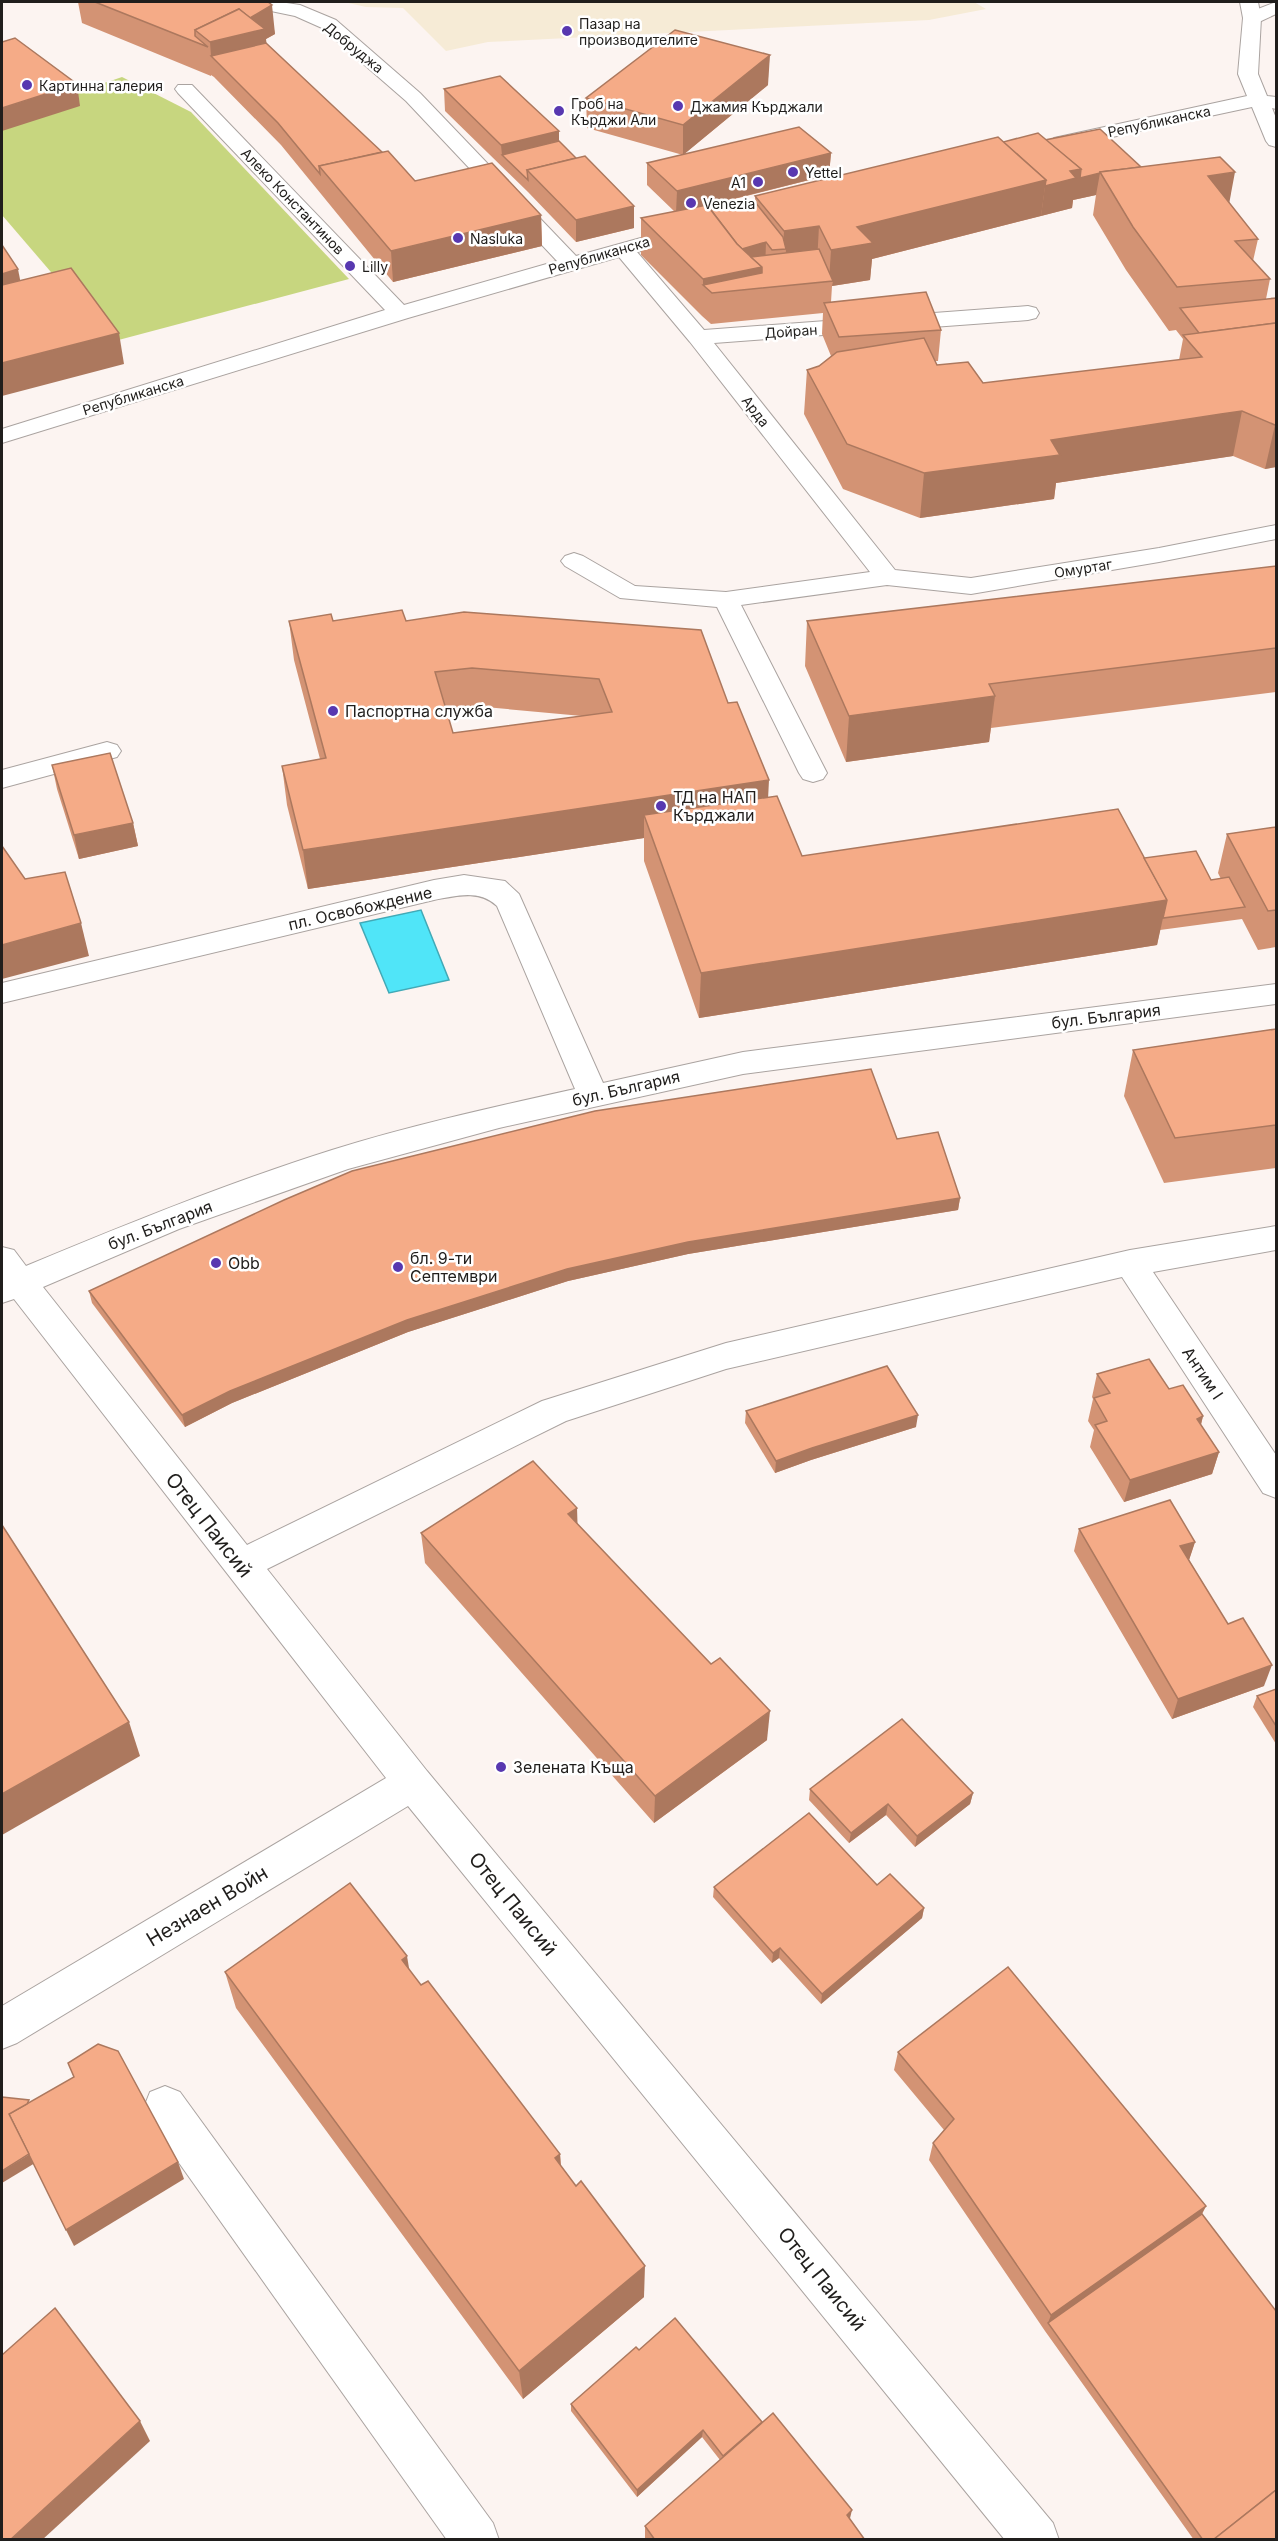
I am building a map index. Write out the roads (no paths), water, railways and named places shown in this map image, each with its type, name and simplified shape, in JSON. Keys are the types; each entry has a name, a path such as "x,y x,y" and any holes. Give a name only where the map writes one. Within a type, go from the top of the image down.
{"street":[{"name":"Добруджа","path":"254,2 300,11 329,24 413,97 571,263"},
{"path":"1276,7 1251,10 1248,74 1267,101 1276,141"},
{"name":"Алеко Константинов","path":"185,89 400,313"},
{"name":"Републиканска","path":"1038,147 1267,101"},
{"name":"Републиканска","path":"2,436 400,313 622,248 700,228"},
{"name":"Арда","path":"622,248 698,337 887,577"},
{"name":"Дойран","path":"698,337 1028,313"},
{"name":"Омуртаг","path":"574,561 629,593 726,600 887,577 971,586 1159,555 1276,532"},
{"path":"726,600 813,773"},
{"path":"2,779 107,751"},
{"name":"пл. Освобождение","path":"2,993 434,890 464,885 495,888 509,901 593,1095"},
{"name":"бул. България","path":"7,1277 342,1159 499,1117 593,1095 743,1063 1276,994"},
{"path":"241,1565 554,1411 726,1356 1130,1263 1276,1238"},
{"name":"Антим I","path":"1130,1263 1276,1483"},
{"name":"Отец Паисий","path":"7,1277 241,1565 413,1783 1036,2540"},
{"name":"Незнаен Войн","path":"2,2029 413,1783"},
{"path":"165,2107 477,2540"}],"water":[{"path":"421,910 449,980 389,993 360,923"}],"place":[{"name":"Пазар на производителите","path":"567,31"},
{"name":"Картинна галерия","path":"27,85"},
{"name":"Джамия Кърджали","path":"678,106"},
{"name":"Гроб на Кърджи Али","path":"559,111"},
{"name":"Yettel","path":"793,172"},
{"name":"A1","path":"758,182"},
{"name":"Venezia","path":"691,203"},
{"name":"Nasluka","path":"458,238"},
{"name":"Lilly","path":"350,266"},
{"name":"Паспортна служба","path":"333,711"},
{"name":"ТД на НАП Кърджали","path":"661,806"},
{"name":"Obb","path":"216,1263"},
{"name":"бл. 9-ти Септември","path":"398,1267"},
{"name":"Зелената Къща","path":"501,1767"}]}
